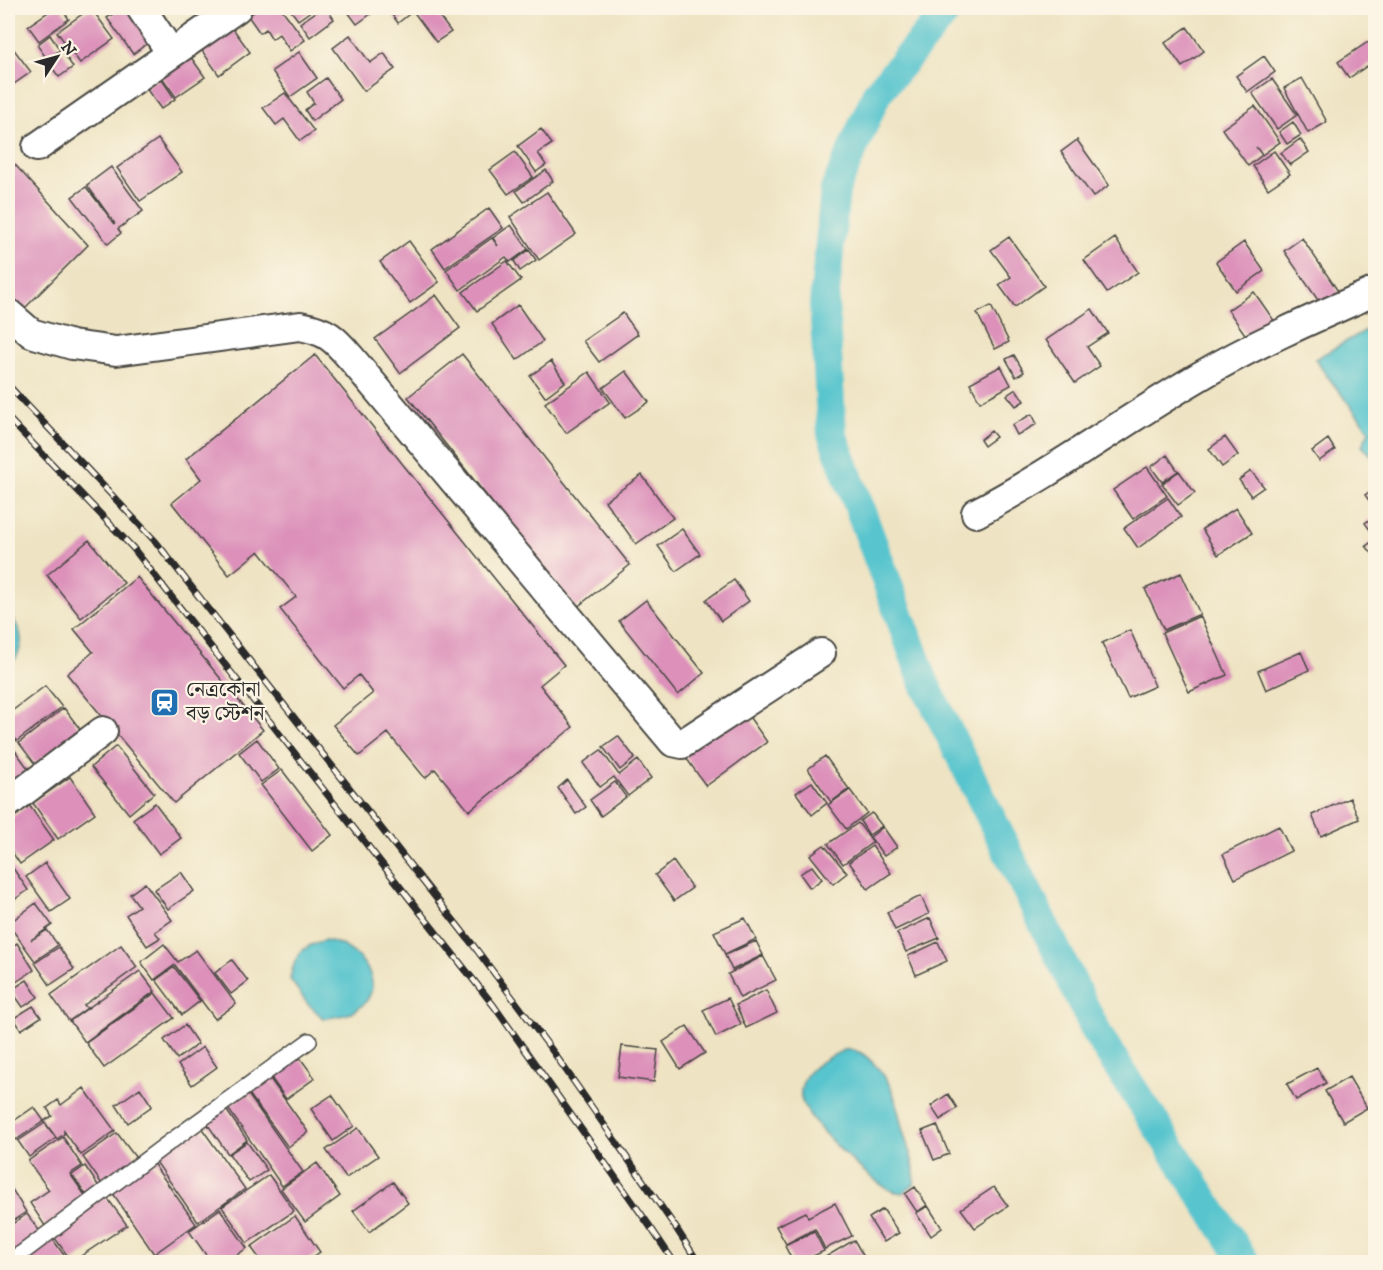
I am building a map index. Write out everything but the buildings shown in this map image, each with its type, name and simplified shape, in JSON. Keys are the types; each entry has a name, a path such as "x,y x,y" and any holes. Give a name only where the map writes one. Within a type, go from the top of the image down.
{"street":[{"path":"141,8 171,53"},
{"path":"37,147 237,8"},
{"path":"976,513 1019,490 1196,379 1309,320 1376,291"},
{"path":"8,314 31,333 72,345 116,351 300,326 320,330 338,342 673,742 682,744 821,653"},
{"path":"8,803 103,731"}],"lane":[{"path":"8,1261 22,1253 309,1041"}],"water":[{"path":"1375,325 1376,459 1362,446 1369,431 1315,359"},
{"path":"8,611 18,627 21,640 18,654 8,670"},
{"path":"325,940 350,950 368,970 372,981 371,993 364,1003 351,1013 324,1019 307,1003 290,979 300,953"},
{"path":"844,1050 860,1052 866,1056 891,1087 912,1159 915,1178 914,1184 903,1193 892,1191 880,1184 840,1149 814,1121 801,1098 803,1082 811,1070"}],"waterway":[{"path":"949,8 877,93 835,190 824,304 832,434 924,682 1099,1037 1245,1262"}],"railway":[{"path":"8,385 156,542 473,945 554,1053 698,1262"},
{"path":"8,418 133,548 494,1006 674,1262"}],"place":[{"name":"নেত্রকোনা বড় স্টেশন","path":"165,702"}]}
